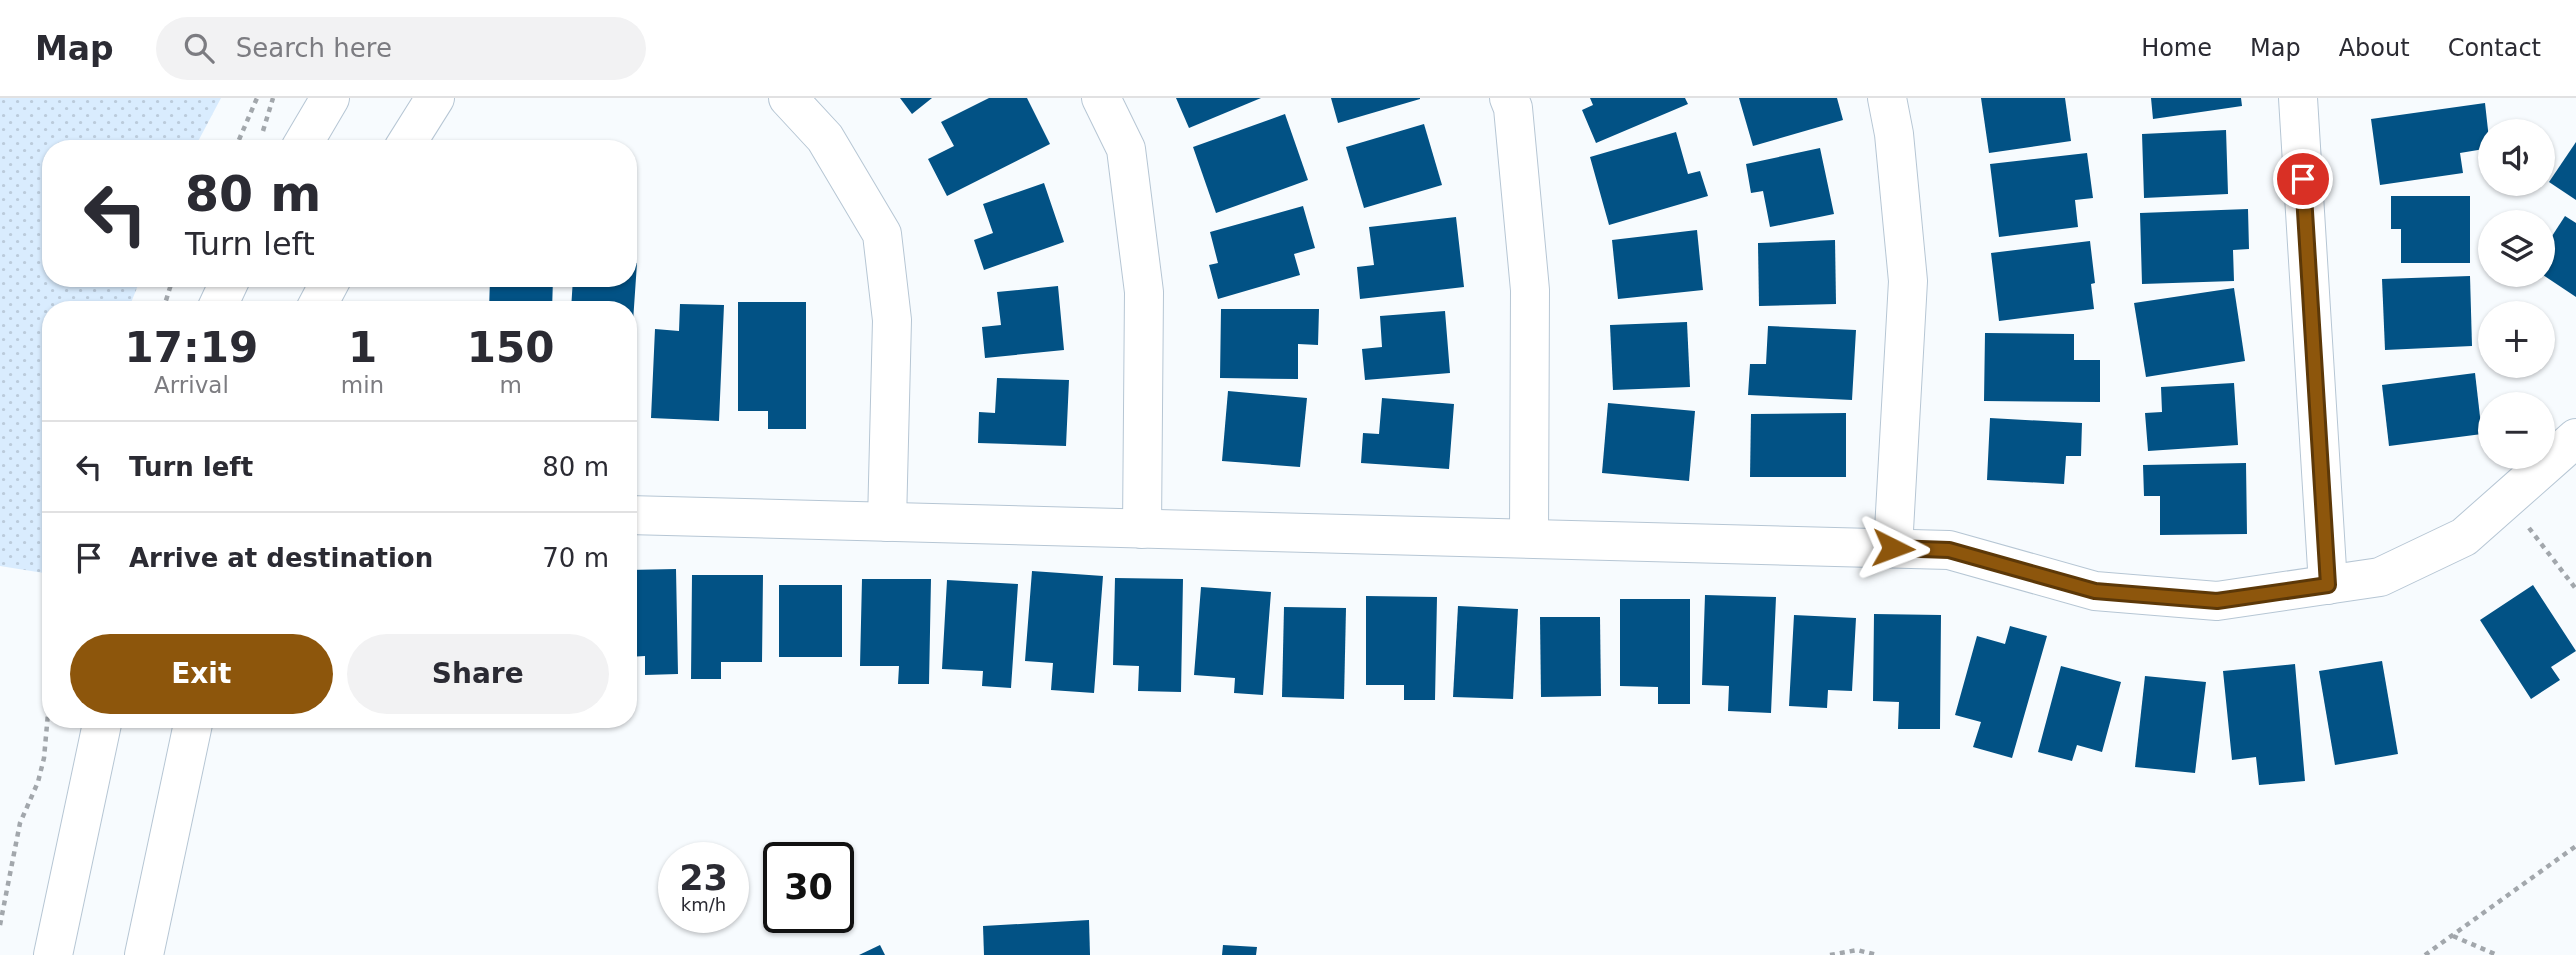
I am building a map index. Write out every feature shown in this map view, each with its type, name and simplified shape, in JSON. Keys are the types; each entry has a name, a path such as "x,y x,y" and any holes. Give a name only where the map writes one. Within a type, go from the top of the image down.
{"street":[{"path":"305,140 330,98"},
{"path":"409,140 435,98"},
{"path":"789,98 825,138 882,234 892,320 887,522"},
{"path":"1101,98 1126,149 1144,292 1142,529"},
{"path":"1510,98 1530,290 1529,538"},
{"path":"1886,98 1894,134 1908,281 1893,548"},
{"path":"2298,98 2328,585"},
{"path":"637,516 1949,550 2095,591 2217,601 2380,577 2464,537 2576,438"},
{"path":"53,955 101,728"},
{"path":"144,955 192,728"}],"path":[{"path":"239,140 257,98"},
{"path":"262,136 273,98"},
{"path":"2507,500 2576,589"},
{"path":"0,925 20,823 38,782 44,758 47,728"},
{"path":"2426,955 2576,846"},
{"path":"2453,935 2497,955"},
{"path":"1830,955 1857,950 1877,955"}],"shaded area":[{"path":"0,98 221,98 199,140 42,140 42,287 137,287 132,301 42,301 42,573 0,566"}],"building":[{"path":"900,98 932,98 912,114"},
{"path":"989,98 1027,98 1050,144 947,196 928,159 954,146 941,122"},
{"path":"1176,98 1261,98 1189,128"},
{"path":"1331,98 1420,98 1420,99 1338,123"},
{"path":"1590,98 1685,98 1688,104 1596,143 1582,110 1593,105"},
{"path":"1739,98 1837,98 1843,120 1753,146"},
{"path":"1981,98 2065,98 2071,141 1989,153"},
{"path":"2151,98 2241,98 2242,106 2153,119"},
{"path":"2485,103 2487,119 2478,119 2478,150 2460,153 2463,173 2380,185 2371,119"},
{"path":"1285,114 1308,180 1216,213 1193,147"},
{"path":"1424,124 1442,185 1364,208 1346,147"},
{"path":"2226,130 2228,194 2144,198 2142,134"},
{"path":"1676,132 1688,174 1700,171 1708,196 1609,225 1590,157"},
{"path":"2576,142 2576,200 2555,186 2555,173"},
{"path":"1820,148 1834,214 1770,227 1763,191 1751,193 1746,164"},
{"path":"2087,153 2093,198 2075,200 2078,227 1999,237 1990,164"},
{"path":"1044,183 1064,242 984,270 974,240 993,233 983,204"},
{"path":"2391,196 2470,196 2470,263 2401,263 2401,229 2391,229"},
{"path":"1303,206 1315,248 1294,254 1300,275 1218,299 1209,265 1218,263 1210,232"},
{"path":"2248,209 2249,249 2233,250 2234,281 2142,284 2140,213"},
{"path":"2565,216 2576,223 2576,297 2555,283 2555,231"},
{"path":"1456,217 1464,287 1360,299 1357,267 1374,265 1369,227"},
{"path":"1697,230 1703,290 1618,299 1612,240"},
{"path":"1835,240 1836,304 1759,306 1758,243"},
{"path":"2090,241 2095,283 2091,284 2094,309 1999,321 1991,253"},
{"path":"2470,276 2472,346 2385,350 2382,279"},
{"path":"1058,286 1064,350 985,358 982,327 1001,325 997,292"},
{"path":"490,287 553,287 552,301 489,301"},
{"path":"572,287 635,287 634,301 572,301"},
{"path":"2234,288 2245,361 2146,377 2134,303"},
{"path":"738,302 806,302 806,429 768,429 768,411 738,411"},
{"path":"680,304 724,305 719,421 651,418 655,329 679,331"},
{"path":"1221,309 1319,309 1318,345 1298,344 1298,379 1220,378"},
{"path":"1445,311 1450,373 1365,380 1362,349 1382,347 1380,316"},
{"path":"1687,322 1690,387 1613,390 1610,325"},
{"path":"1768,326 1856,330 1852,400 1748,395 1750,364 1766,364"},
{"path":"1985,333 2074,334 2074,360 2100,360 2100,402 1984,401"},
{"path":"2475,373 2478,435 2389,446 2382,385"},
{"path":"997,378 1069,380 1066,446 978,443 979,412 995,413"},
{"path":"2234,383 2238,445 2148,451 2145,413 2162,412 2161,387"},
{"path":"1228,391 1307,398 1300,467 1222,461"},
{"path":"1382,398 1454,404 1449,469 1361,463 1363,433 1379,434"},
{"path":"1608,403 1695,411 1689,481 1602,473"},
{"path":"1846,413 1846,477 1750,477 1751,414"},
{"path":"1990,418 2082,423 2081,456 2066,456 2064,484 1987,480"},
{"path":"2246,463 2247,534 2160,535 2160,496 2144,496 2143,465"},
{"path":"676,569 678,674 645,675 645,656 637,656 637,570"},
{"path":"1032,571 1103,576 1094,693 1051,690 1053,663 1025,661"},
{"path":"692,575 763,575 762,662 721,662 721,679 691,679"},
{"path":"1115,578 1183,579 1181,692 1138,691 1139,666 1113,665"},
{"path":"862,579 931,579 929,684 898,684 899,666 860,666"},
{"path":"947,580 1018,584 1011,688 982,686 983,671 942,669"},
{"path":"779,585 842,585 842,657 779,657"},
{"path":"2533,585 2576,651 2551,667 2560,680 2531,699 2480,620"},
{"path":"1201,587 1271,592 1263,695 1234,693 1235,678 1194,675"},
{"path":"1705,595 1776,597 1771,713 1728,711 1729,686 1702,685"},
{"path":"1366,596 1437,597 1435,700 1404,700 1404,685 1366,685"},
{"path":"1620,599 1690,599 1690,704 1658,704 1658,687 1620,686"},
{"path":"1458,606 1518,609 1513,699 1453,697"},
{"path":"1284,607 1346,608 1344,699 1282,697"},
{"path":"1874,614 1941,615 1940,729 1898,729 1899,702 1873,701"},
{"path":"1794,615 1856,618 1852,691 1828,690 1827,708 1789,706"},
{"path":"1540,617 1600,617 1601,696 1541,697"},
{"path":"2010,626 2047,636 2012,758 1973,747 1981,722 1955,715 1977,636 2005,644"},
{"path":"2382,661 2398,754 2335,765 2319,671"},
{"path":"2295,664 2305,781 2259,785 2256,757 2232,760 2223,671"},
{"path":"2061,666 2121,682 2102,752 2077,745 2072,761 2038,752"},
{"path":"2145,676 2206,682 2195,773 2135,767"},
{"path":"1089,920 1090,955 984,955 983,926"},
{"path":"880,945 885,955 859,955"},
{"path":"1223,945 1257,947 1256,955 1222,955"}],"route":[{"path":"1893,548 1949,550 2095,591 2217,601 2328,585 2303,179"}]}
